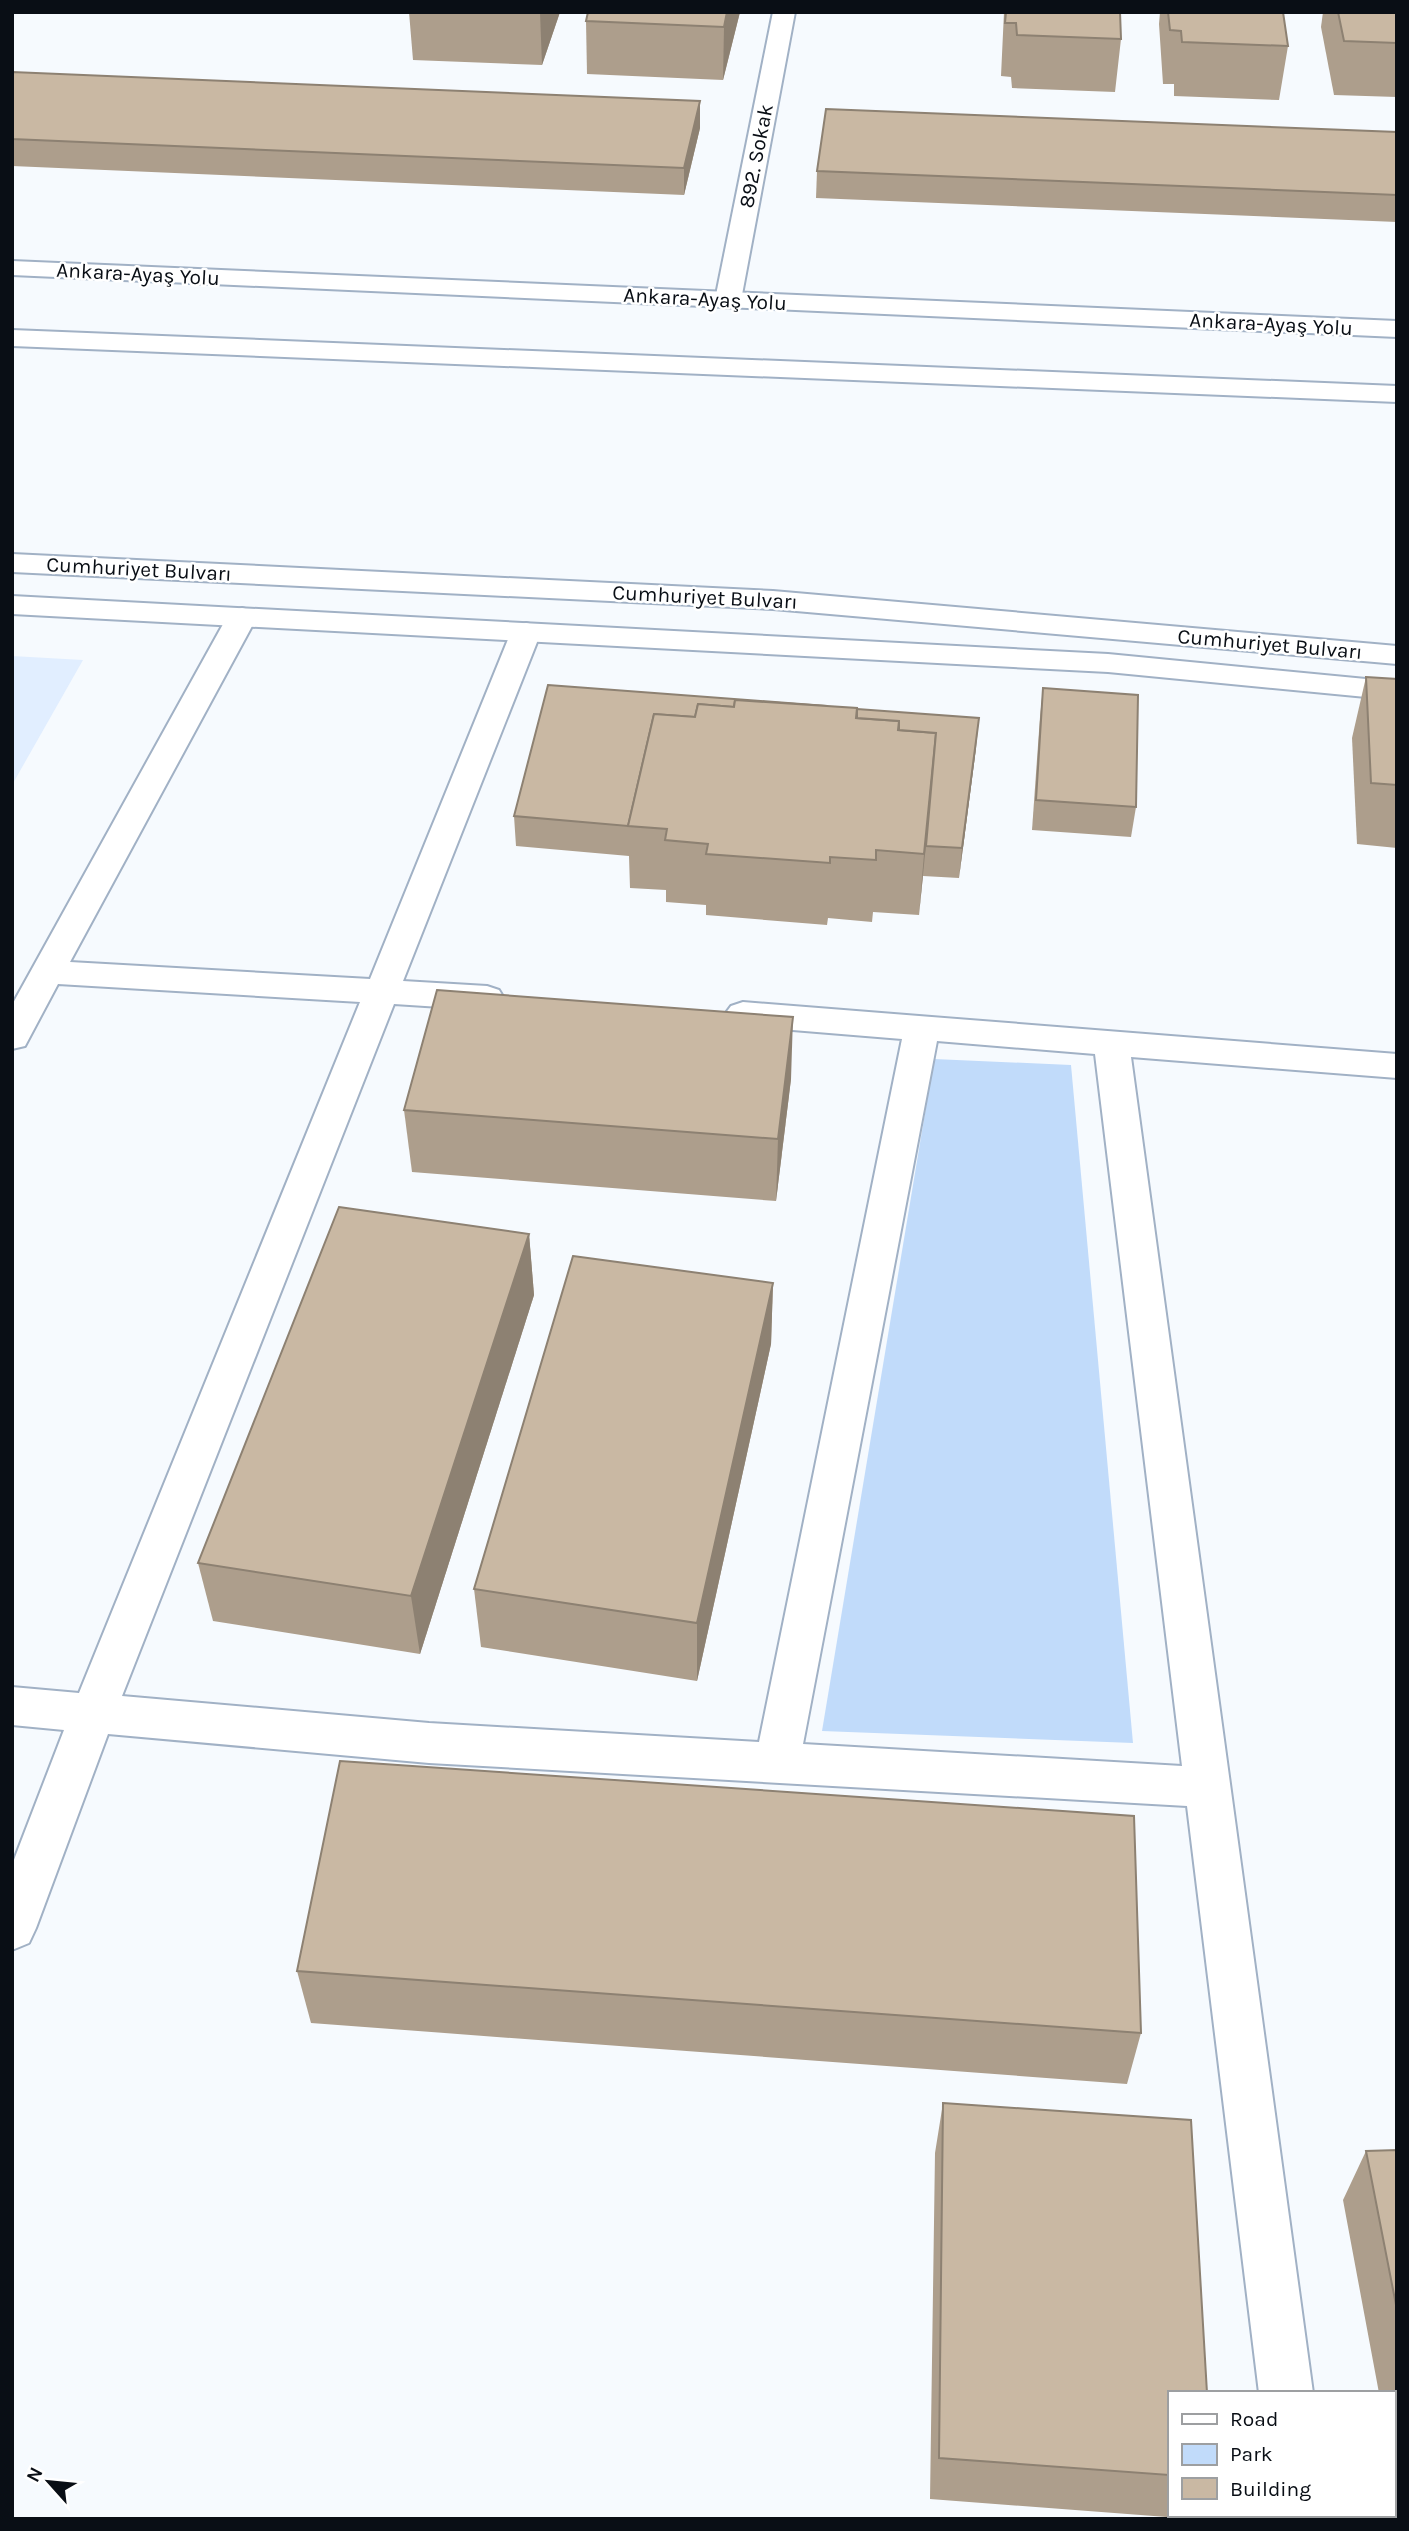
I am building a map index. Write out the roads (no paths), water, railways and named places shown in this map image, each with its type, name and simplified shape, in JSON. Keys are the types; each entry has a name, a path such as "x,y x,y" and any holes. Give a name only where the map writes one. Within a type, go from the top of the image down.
{"main road":[{"name":"892. Sokak","path":"728,300 784,12"},
{"name":"Ankara-Ayaş Yolu","path":"12,268 1397,329"},
{"path":"12,338 1397,394"},
{"name":"Cumhuriyet Bulvarı","path":"12,562 773,600 1397,655"},
{"name":"Cumhuriyet Bulvarı","path":"12,605 1108,663 1397,691"},
{"path":"18,1017 48,972 242,617"},
{"path":"12,1928 93,1713 526,632"},
{"path":"48,972 517,1000"},
{"path":"706,1011 1397,1066"},
{"path":"778,1763 922,1028"},
{"path":"1111,1044 1286,2391"},
{"path":"12,1706 429,1742 1207,1787"}]}
